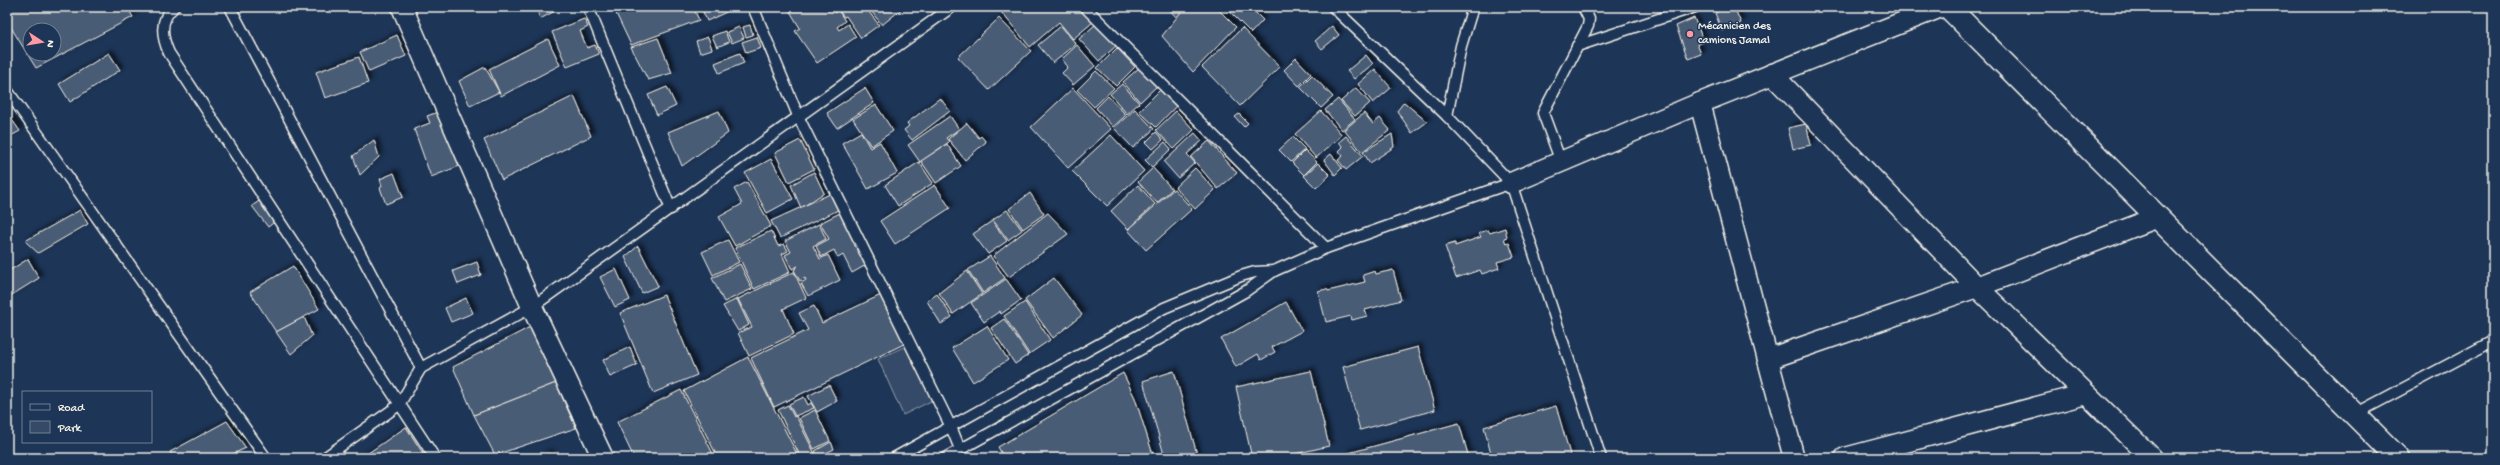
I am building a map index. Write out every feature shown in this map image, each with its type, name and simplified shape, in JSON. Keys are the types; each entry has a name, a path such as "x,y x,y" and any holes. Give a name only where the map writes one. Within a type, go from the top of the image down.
{"street":[{"path":"402,7 532,306 603,458"},
{"path":"1511,183 1700,103 1941,7"},
{"path":"1948,7 2355,414 2391,457"},
{"path":"1772,74 1977,287 2152,458"},
{"path":"1700,103 1794,458"},
{"path":"1768,359 1977,287 2158,217"},
{"path":"1845,458 2086,394"}],"lane":[{"path":"174,7 164,24 163,39 170,53 435,458"},
{"path":"230,7 421,368"},
{"path":"588,7 671,209"},
{"path":"753,7 799,118 951,427 960,450"},
{"path":"324,458 399,405 421,368 532,306 799,118 952,7"},
{"path":"1084,7 1326,248"},
{"path":"1333,7 1447,116 1511,183 1601,458"},
{"path":"1447,116 1461,46 1473,7"},
{"path":"1561,162 1543,113 1588,26 1589,19 1583,7"},
{"path":"1577,46 1695,7"},
{"path":"7,90 266,458"},
{"path":"946,458 1246,291 1274,271 1326,248 1511,183"},
{"path":"894,458 1164,308 1241,276 1255,272 1274,271"},
{"path":"2355,414 2493,341"}],"green space":[{"path":"908,345 933,400 903,415 878,359"}],"building":[{"path":"7,7 127,7 133,17 62,54 62,22 22,22 22,45 7,21"},
{"path":"536,7 553,7 555,11 540,19"},
{"path":"613,7 693,7 699,20 631,45"},
{"path":"701,7 737,7 707,21"},
{"path":"831,7 835,13 838,10 845,21 837,27 839,30 848,24 856,37 817,63 795,31 800,28 788,8"},
{"path":"836,7 865,7 879,25 861,38 846,16 844,17"},
{"path":"868,7 904,7 882,25"},
{"path":"997,7 1068,7 1071,10 1080,7 1093,22 1073,39 1059,22 1030,47"},
{"path":"1167,7 1185,7 1177,18"},
{"path":"1185,7 1216,7 1236,27 1193,72 1162,36"},
{"path":"1225,7 1250,7 1263,20 1251,33"},
{"path":"1729,7 1734,7 1741,23 1722,31 1715,13"},
{"path":"999,18 1031,51 989,90 958,57"},
{"name":"Mécanicien des camions Jamal","path":"1694,18 1704,42 1697,44 1701,54 1688,59 1676,26"},
{"path":"584,19 588,27 580,31 587,48 595,45 599,54 567,67 552,32"},
{"path":"1096,24 1116,46 1099,61 1079,39"},
{"path":"750,25 753,35 746,37 743,27"},
{"path":"1061,26 1076,44 1053,63 1038,45"},
{"path":"1332,26 1339,35 1322,49 1315,41"},
{"path":"739,27 744,38 732,43 727,32"},
{"path":"1242,28 1280,67 1240,106 1202,67"},
{"path":"725,31 729,42 717,47 712,36"},
{"path":"397,35 406,56 369,72 360,52"},
{"path":"708,37 712,49 700,53 696,41"},
{"path":"757,37 761,48 746,53 742,42"},
{"path":"658,38 672,73 648,80 631,47"},
{"path":"548,39 560,65 501,96 489,69"},
{"path":"1077,45 1095,66 1073,85 1062,73 1068,67 1062,59"},
{"path":"1117,48 1135,67 1116,86 1097,68"},
{"path":"109,53 120,70 70,102 59,84"},
{"path":"740,53 744,63 719,73 715,63"},
{"path":"1366,55 1373,64 1354,79 1347,71"},
{"path":"359,57 368,83 325,98 316,72"},
{"path":"1296,58 1311,74 1299,86 1284,70"},
{"path":"32,62 47,62 36,68"},
{"path":"485,67 499,92 470,106 459,81"},
{"path":"1140,67 1157,86 1140,102 1123,82"},
{"path":"1375,69 1391,88 1373,103 1358,84"},
{"path":"1096,71 1114,88 1094,107 1077,90"},
{"path":"1312,75 1333,97 1321,108 1300,87"},
{"path":"1122,84 1139,103 1127,114 1110,94"},
{"path":"667,87 676,106 657,115 648,95"},
{"path":"865,88 874,103 837,128 827,113"},
{"path":"1073,88 1111,129 1068,168 1031,127"},
{"path":"1356,88 1370,103 1355,116 1341,101"},
{"path":"1161,89 1177,105 1156,127 1139,111"},
{"path":"574,96 591,136 502,180 484,140"},
{"path":"1108,96 1126,115 1113,127 1096,108"},
{"path":"940,98 950,111 912,140 904,130 909,126 907,123"},
{"path":"1338,99 1355,119 1342,130 1325,110"},
{"path":"1404,102 1427,122 1412,133 1397,111"},
{"path":"876,105 893,131 871,146 853,119"},
{"path":"1135,109 1154,129 1133,148 1114,128"},
{"path":"719,111 728,133 682,166 668,132"},
{"path":"1176,111 1194,130 1174,149 1156,130"},
{"path":"1321,111 1342,135 1316,158 1295,134"},
{"path":"438,112 462,165 431,177 414,129 430,123 427,116"},
{"path":"7,113 20,131 7,138"},
{"path":"1364,113 1373,124 1380,118 1390,130 1362,152 1344,130"},
{"path":"1239,114 1248,123 1244,127 1235,117"},
{"path":"950,116 959,129 946,138 949,142 920,162 908,145"},
{"path":"967,123 979,138 981,136 986,142 965,160 948,139"},
{"path":"1806,124 1811,145 1793,149 1788,128"},
{"path":"861,132 870,148 880,142 897,173 868,189 842,143"},
{"path":"1156,132 1163,140 1153,149 1146,142"},
{"path":"1195,133 1202,141 1187,154 1195,163 1178,178 1164,162"},
{"path":"1392,134 1394,147 1370,163 1363,152"},
{"path":"1111,135 1144,171 1107,206 1072,171"},
{"path":"1346,136 1363,156 1346,170 1338,160 1343,156 1339,151 1343,147 1339,142"},
{"path":"1293,137 1305,149 1291,162 1279,150"},
{"path":"374,140 379,157 360,175 353,156"},
{"path":"800,140 814,169 789,182 775,153"},
{"path":"1209,141 1237,173 1218,189 1191,157"},
{"path":"1165,142 1171,149 1152,167 1145,160"},
{"path":"947,144 961,166 936,183 921,161"},
{"path":"1305,150 1317,162 1304,175 1292,163"},
{"path":"1331,154 1342,168 1335,175 1324,160"},
{"path":"771,159 793,199 767,213 745,173"},
{"path":"919,162 933,183 898,206 885,185"},
{"path":"1318,163 1330,175 1316,188 1304,176"},
{"path":"1153,168 1172,189 1157,203 1138,182"},
{"path":"1195,168 1215,190 1195,209 1175,187"},
{"path":"814,172 824,193 801,208 791,185"},
{"path":"394,173 403,197 386,204 380,188 382,186 380,179"},
{"path":"747,182 771,226 735,246 719,217 742,204 734,189"},
{"path":"935,185 950,208 895,244 880,221"},
{"path":"1138,185 1155,204 1128,229 1111,211"},
{"path":"1174,189 1192,209 1146,250 1128,230"},
{"path":"1030,193 1044,214 1023,229 1009,209"},
{"path":"830,194 838,210 780,238 771,221"},
{"path":"262,199 277,220 268,227 252,206"},
{"path":"80,210 88,224 38,253 25,241"},
{"path":"1007,210 1022,230 1008,240 993,220"},
{"path":"842,212 868,264 852,273 843,255 838,258 834,250 821,257 816,246 829,239 820,223"},
{"path":"1048,213 1068,234 1009,277 993,256"},
{"path":"992,221 1007,241 988,254 973,234"},
{"path":"819,224 826,239 813,246 820,259 828,255 840,280 808,296 801,283 806,280 805,278 800,281 794,270 798,266 792,269 785,255 791,252 785,241"},
{"path":"1505,228 1507,237 1504,238 1506,244 1509,243 1514,257 1497,262 1499,268 1482,274 1480,270 1456,278 1445,246 1455,243 1455,246 1481,237 1479,233 1488,230 1490,233"},
{"path":"771,231 778,246 784,244 788,251 782,254 790,272 754,289 735,248"},
{"path":"728,240 739,262 713,275 702,252"},
{"path":"638,246 658,286 642,293 625,257"},
{"path":"990,256 1005,278 983,293 968,270"},
{"path":"28,259 39,278 7,298 7,272"},
{"path":"477,262 481,275 458,284 453,271"},
{"path":"740,264 752,289 724,302 712,278"},
{"path":"293,266 319,309 276,332 250,292"},
{"path":"616,269 630,300 615,307 600,277"},
{"path":"1393,270 1401,300 1365,310 1367,316 1352,320 1351,316 1326,322 1318,291 1327,289 1328,291 1365,282 1363,275 1375,271 1376,274"},
{"path":"967,271 982,294 953,314 939,293"},
{"path":"794,272 806,298 783,309 794,334 749,356 738,333 752,327 738,299"},
{"path":"1054,278 1082,315 1053,338 1025,300"},
{"path":"1006,279 1021,300 1001,314 1000,311 984,322 971,303"},
{"path":"883,294 906,343 774,407 751,358 808,330 799,313 814,306 822,323"},
{"path":"937,294 952,317 941,324 927,301"},
{"path":"664,295 697,375 653,393 620,313"},
{"path":"466,298 473,313 451,322 445,308"},
{"path":"737,299 749,325 738,331 723,306"},
{"path":"1025,302 1050,340 1029,354 1004,316"},
{"path":"1286,302 1302,331 1272,347 1275,352 1261,360 1258,354 1236,367 1221,339"},
{"path":"304,317 312,336 291,354 276,332"},
{"path":"1004,319 1028,355 1015,364 991,328"},
{"path":"534,325 556,383 474,415 453,367"},
{"path":"987,326 1008,360 973,382 952,348"},
{"path":"630,347 637,365 610,377 603,360"},
{"path":"1418,347 1435,410 1360,430 1343,367"},
{"path":"748,357 799,458 718,458 684,391"},
{"path":"1174,371 1198,458 1165,458 1143,381"},
{"path":"1311,371 1329,446 1277,458 1252,458 1236,387"},
{"path":"1123,373 1135,398 1154,458 1004,458 998,447"},
{"path":"556,383 576,428 495,455 474,415"},
{"path":"829,385 837,401 817,412 808,396"},
{"path":"681,390 715,458 634,458 617,422"},
{"path":"804,397 808,405 811,403 814,408 795,416 789,404"},
{"path":"788,405 794,417 796,416 817,458 801,458 778,410"},
{"path":"1556,406 1571,458 1492,458 1484,427"},
{"path":"815,410 830,441 814,449 799,418"},
{"path":"227,421 246,448 224,458 173,458 170,452"},
{"path":"1459,423 1469,458 1346,458 1345,454"},
{"path":"406,427 426,458 361,458"},
{"path":"831,442 834,449 818,457 815,451"},
{"path":"549,453 552,458 538,458"}],"place":[{"name":"Mécanicien des camions Jamal","path":"1690,34"}]}
